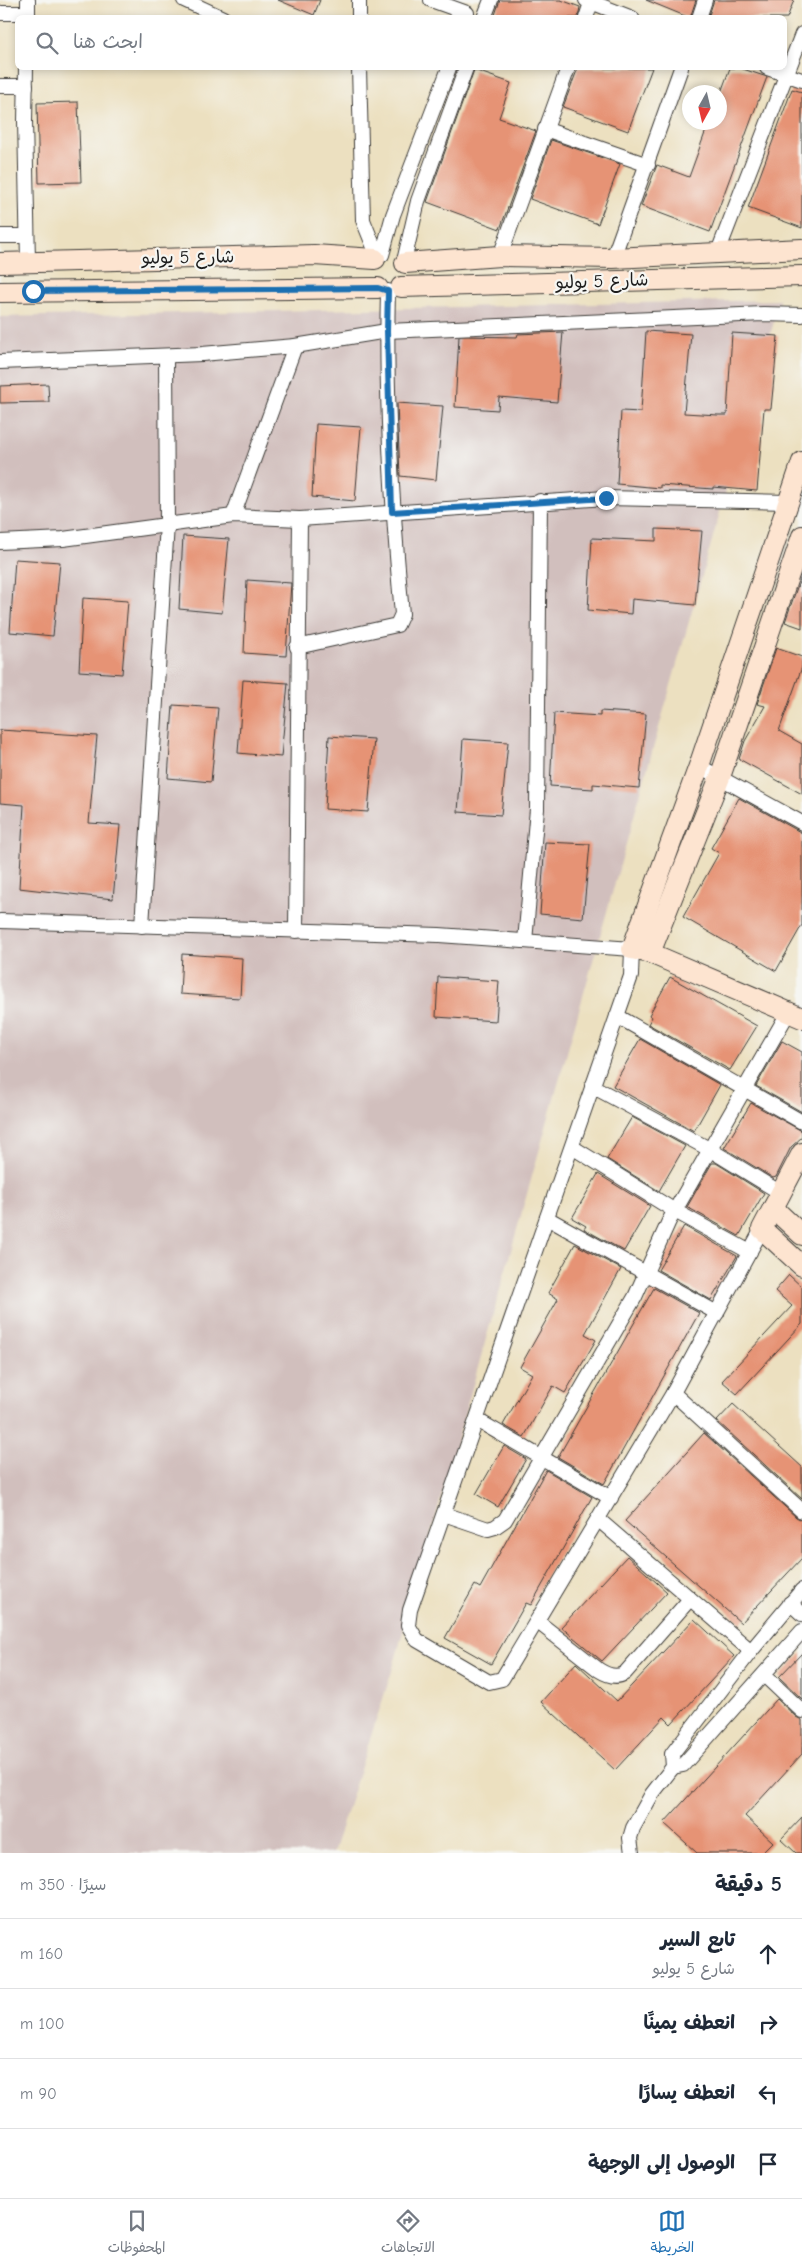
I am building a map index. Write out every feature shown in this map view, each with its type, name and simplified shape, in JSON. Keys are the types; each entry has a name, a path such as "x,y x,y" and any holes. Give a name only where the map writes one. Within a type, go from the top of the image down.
{"main road":[{"name":"شارع 5 يوليو","path":"404,262 500,256 613,258 802,249"},
{"path":"394,254 404,262 407,276 389,289 370,274 378,257 394,254"},
{"name":"شارع 5 يوليو","path":"0,263 314,255 378,257"},
{"name":"شارع 5 يوليو","path":"0,292 389,289 802,276"},
{"path":"641,951 699,766 802,462"},
{"path":"641,951 720,777 802,536"},
{"path":"641,951 795,1015"},
{"path":"802,1152 762,1229 802,1266"},
{"path":"777,1200 802,1235"}],"street":[{"path":"184,0 216,15"},
{"path":"359,0 359,15"},
{"path":"432,0 468,10"},
{"path":"485,15 491,0"},
{"path":"700,15 705,0"},
{"path":"587,15 590,1 625,15"},
{"path":"0,13 28,10"},
{"path":"718,252 802,34"},
{"path":"26,70 28,262"},
{"path":"358,70 363,220 378,257"},
{"path":"378,257 448,70"},
{"path":"404,262 418,201 465,70"},
{"path":"500,256 567,70"},
{"path":"613,258 648,165 680,70"},
{"path":"772,70 802,80"},
{"path":"0,86 26,86"},
{"path":"546,129 648,165"},
{"path":"0,236 27,236"},
{"path":"297,647 398,625 402,614 392,512 387,331 389,289"},
{"path":"0,362 166,356 295,346 387,331 763,314 802,315"},
{"path":"233,516 295,346"},
{"path":"142,926 167,524 166,356"},
{"path":"0,546 233,516 300,519 540,501 606,498 788,502"},
{"path":"525,941 537,809 540,501"},
{"path":"296,931 297,647 300,519"},
{"path":"699,766 802,823"},
{"path":"0,921 439,935 641,951 592,1086 410,1610 408,1626 414,1638 489,1682 502,1679 538,1622 673,1393 762,1229"},
{"path":"444,1514 488,1528 501,1524 635,1297 675,1211 744,1088 795,1015"},
{"path":"617,1016 802,1122"},
{"path":"592,1086 709,1149 777,1200"},
{"path":"572,1147 675,1211 750,1252"},
{"path":"547,1218 716,1313"},
{"path":"673,1393 802,1511"},
{"path":"477,1420 542,1456 611,1498"},
{"path":"599,1520 750,1651"},
{"path":"632,1853 630,1838 641,1811 673,1767 672,1754 750,1651 802,1590"},
{"path":"538,1622 599,1670 607,1675 618,1676 625,1673 690,1598"},
{"path":"790,1603 802,1614"},
{"path":"673,1767 683,1765 802,1631"},
{"path":"764,1675 802,1711"}],"shaded area":[{"path":"780,300 392,1671 333,1853 0,1853 0,317"}],"building":[{"path":"278,0 320,0 314,15"},
{"path":"500,0 561,0 580,7 579,15 495,15"},
{"path":"646,0 696,0 691,15 683,15"},
{"path":"714,0 794,0 787,18 787,15 709,15"},
{"path":"474,70 511,83 499,118 536,131 500,229 427,202"},
{"path":"577,70 651,70 628,131 563,107"},
{"path":"729,70 746,70 767,77 710,232 641,206 657,165 689,177 706,130 727,130 727,85 724,85"},
{"path":"792,89 802,92 802,228 748,208"},
{"path":"78,102 81,182 39,183 37,103"},
{"path":"551,140 620,164 598,224 530,199"},
{"path":"646,331 691,334 684,413 718,415 727,415 732,333 778,336 771,409 764,409 757,491 660,485 660,488 617,484 621,411 641,412"},
{"path":"563,332 557,402 499,397 498,410 455,407 459,336 517,337 518,334"},
{"path":"48,384 49,402 0,403 0,386"},
{"path":"397,403 443,406 436,480 400,476"},
{"path":"316,424 361,427 355,501 312,497"},
{"path":"656,529 702,531 695,605 632,599 631,614 588,610 592,538 656,541"},
{"path":"183,536 229,539 222,613 179,609"},
{"path":"15,559 60,562 53,636 10,632"},
{"path":"802,576 802,628 785,622"},
{"path":"247,580 291,583 286,656 244,653"},
{"path":"83,598 128,601 122,674 79,671"},
{"path":"776,648 802,657 802,667 779,731 802,744 802,794 739,759 745,741 765,706 757,704"},
{"path":"243,680 288,683 281,757 238,753"},
{"path":"173,705 218,708 211,782 168,778"},
{"path":"600,711 646,714 639,788 593,784 593,789 550,786 554,713 600,716"},
{"path":"0,730 97,736 89,823 120,825 113,899 19,888 24,805 0,803"},
{"path":"329,736 374,739 368,812 325,809"},
{"path":"463,739 508,742 501,815 458,812"},
{"path":"739,798 802,833 802,925 776,971 683,917 719,853 711,848"},
{"path":"545,842 590,844 583,918 540,914"},
{"path":"182,954 242,958 240,998 180,994"},
{"path":"438,977 499,981 496,1021 436,1017"},
{"path":"670,977 757,1026 730,1070 648,1024 652,1017 649,1015"},
{"path":"640,1039 720,1085 694,1131 613,1086"},
{"path":"782,1041 802,1052 802,1112 756,1086"},
{"path":"751,1103 802,1131 802,1137 791,1147 776,1177 773,1178 724,1148"},
{"path":"632,1117 685,1146 659,1191 607,1159"},
{"path":"712,1163 716,1163 764,1193 739,1236 687,1207"},
{"path":"598,1174 650,1206 624,1251 584,1229 586,1226 572,1218"},
{"path":"684,1226 737,1256 711,1300 658,1270"},
{"path":"575,1244 621,1269 585,1334 596,1340 565,1393 553,1386 524,1437 503,1425 532,1374 520,1367 558,1299 548,1293"},
{"path":"789,1275 802,1287 802,1324 737,1394 722,1381 792,1306 775,1291"},
{"path":"654,1288 699,1313 604,1484 558,1457"},
{"path":"733,1404 802,1467 802,1499 717,1421"},
{"path":"704,1433 796,1517 802,1520 802,1558 741,1623 625,1521"},
{"path":"504,1446 526,1459 498,1507 476,1494"},
{"path":"546,1470 592,1497 531,1605 526,1603 491,1664 445,1638 475,1585 480,1588"},
{"path":"627,1556 667,1592 602,1661 561,1627"},
{"path":"694,1619 734,1656 671,1724 664,1717 615,1770 541,1702 576,1663 617,1701"},
{"path":"802,1653 802,1699 779,1677"},
{"path":"777,1699 796,1717 802,1720 802,1754 745,1816 773,1842 762,1853 697,1853 664,1823"},
{"path":"802,1817 802,1853 796,1853 781,1839"}],"route":[{"path":"33,291 378,288 388,291 387,331 392,512 606,498"}]}
